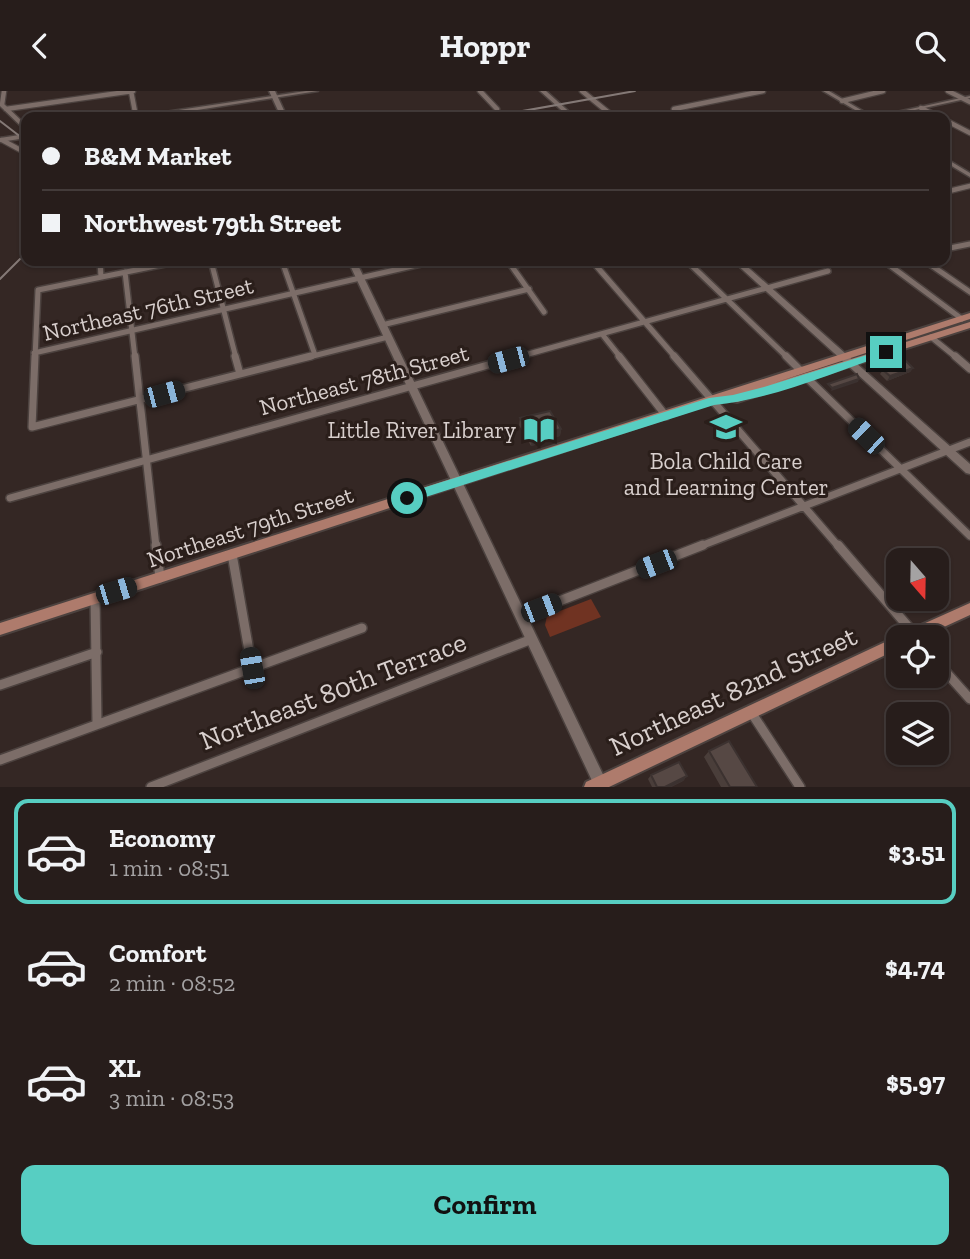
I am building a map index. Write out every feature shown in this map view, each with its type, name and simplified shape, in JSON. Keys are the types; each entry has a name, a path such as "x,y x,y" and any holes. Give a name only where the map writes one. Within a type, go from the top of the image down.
{"main road":[{"path":"543,91 567,112"},
{"path":"273,94 282,112"},
{"path":"354,266 521,615 598,785"},
{"path":"743,266 970,470"},
{"path":"847,360 967,320"},
{"path":"847,360 931,337 967,320"},
{"name":"Northeast 79th Street","path":"0,629 713,401 733,399 847,360"},
{"path":"936,625 970,609"},
{"name":"Northeast 82nd Street","path":"598,785 886,648"}],"street":[{"path":"4,91 2,106 21,123"},
{"path":"6,109 132,91 135,112"},
{"path":"173,112 273,94 316,91"},
{"path":"480,91 498,109"},
{"path":"582,91 608,112"},
{"path":"677,112 674,109 763,91"},
{"path":"825,91 861,112"},
{"path":"842,101 883,91"},
{"path":"948,91 968,99"},
{"path":"901,112 968,99"},
{"path":"921,108 929,112"},
{"path":"950,123 970,133"},
{"path":"1,140 21,137"},
{"path":"1,140 21,150"},
{"path":"950,163 970,175"},
{"path":"950,191 970,186"},
{"path":"950,248 970,244"},
{"path":"100,266 101,277"},
{"path":"155,266 38,289 32,427 388,337"},
{"path":"212,266 240,374"},
{"path":"284,266 315,355"},
{"name":"Northeast 76th Street","path":"34,353 412,266"},
{"path":"512,266 544,312"},
{"path":"596,266 904,625"},
{"path":"692,266 970,536"},
{"path":"891,266 967,320"},
{"path":"932,266 970,292"},
{"name":"Northeast 78th Street","path":"10,498 828,271"},
{"path":"125,272 160,577"},
{"path":"382,325 529,289"},
{"path":"603,334 666,416"},
{"path":"931,337 970,369"},
{"path":"521,615 970,442"},
{"path":"232,554 252,668"},
{"path":"95,598 97,723"},
{"path":"0,760 362,628"},
{"name":"Northeast 80th Terrace","path":"151,786 532,639"},
{"path":"0,685 97,652"},
{"path":"949,675 970,699"},
{"path":"751,711 800,786"}],"shaded area":[{"path":"591,599 601,617 550,637 545,625 547,616"}],"building":[{"path":"906,361 913,368 890,376 883,370"},
{"path":"857,374 859,379 832,388 828,384"},
{"name":"Little River Library","path":"550,411 561,429 532,439 520,418"},
{"path":"729,741 757,787 730,787 709,751"},
{"path":"679,762 687,776 665,787 657,787 651,775"}],"railway":[{"path":"517,112 635,91"},
{"path":"0,121 21,137"},
{"path":"0,279 21,258"}],"place":[{"name":"Bola Child Care and Learning Center","path":"726,427"},
{"name":"Little River Library","path":"539,430"}],"route":[{"path":"407,498 713,401 733,399 766,390 886,352"}]}
